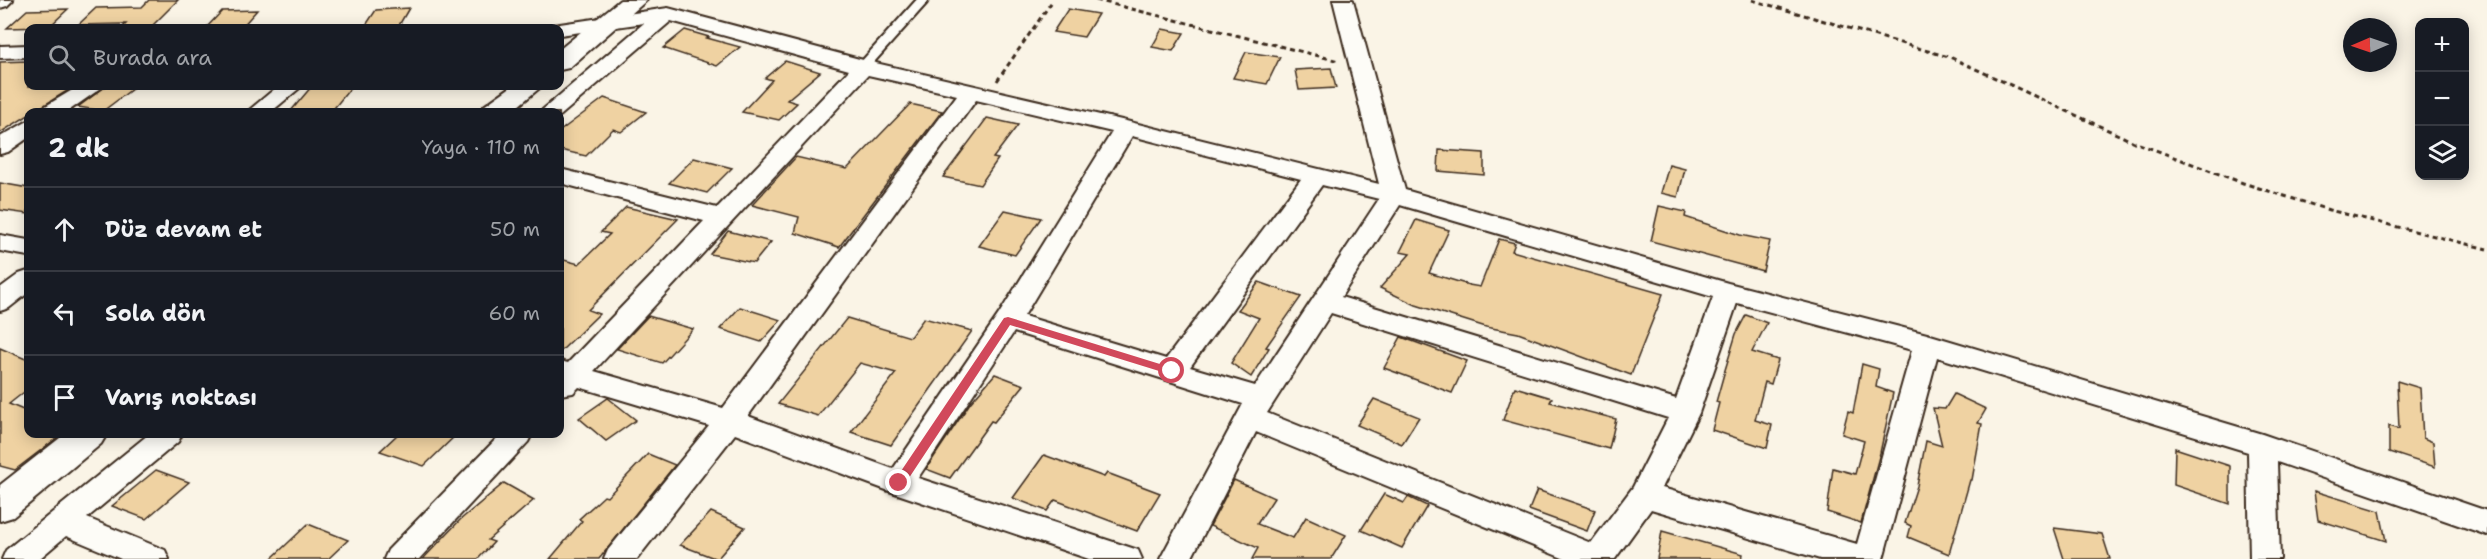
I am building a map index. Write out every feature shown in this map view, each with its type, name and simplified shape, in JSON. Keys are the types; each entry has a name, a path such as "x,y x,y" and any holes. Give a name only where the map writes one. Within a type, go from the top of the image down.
{"street":[{"path":"564,59 635,0"},
{"path":"1175,559 1255,409 1394,195 1343,0"},
{"path":"556,108 675,7"},
{"path":"564,29 610,23 675,7 862,67 1126,128 1394,195 1728,292 1927,344 2262,445 2487,523"},
{"path":"0,52 24,51"},
{"path":"862,67 721,217 564,378 729,421 899,483 1127,559"},
{"path":"58,108 87,90"},
{"path":"263,108 286,90"},
{"path":"499,108 524,90"},
{"path":"619,559 729,421 978,95"},
{"path":"899,483 1008,321 1126,128"},
{"path":"0,147 24,131"},
{"path":"1172,371 1316,176"},
{"path":"564,177 721,217"},
{"path":"0,243 24,247"},
{"path":"0,302 24,283"},
{"path":"1008,321 1172,371 1598,559 1644,495 1685,413 1728,292"},
{"path":"1324,302 1685,413"},
{"path":"1644,495 1866,559 1927,344"},
{"path":"0,506 84,438"},
{"path":"17,559 163,438"},
{"path":"399,559 514,438"},
{"path":"2262,445 2265,559"},
{"path":"61,521 154,559"}],"lane":[{"path":"862,67 923,0"}],"path":[{"path":"978,95 1053,0"},
{"path":"1096,0 1360,66"},
{"path":"1752,0 1952,58 2134,142 2243,183 2329,210 2487,249"}],"building":[{"path":"149,0 178,0 154,24 79,24 96,8 142,7"},
{"path":"409,8 400,24 367,24 376,10"},
{"path":"68,9 52,24 24,24 24,28 7,28 27,10"},
{"path":"1068,9 1098,14 1084,37 1053,32"},
{"path":"257,10 245,24 210,24 222,11"},
{"path":"1162,29 1184,33 1173,51 1152,47"},
{"path":"685,30 740,47 717,66 663,48"},
{"path":"1246,52 1280,57 1267,84 1233,78"},
{"path":"24,61 24,90 69,90 40,108 24,108 24,118 0,133 0,62"},
{"path":"785,61 820,72 787,100 797,103 779,120 742,112 772,80 765,78"},
{"path":"1331,68 1336,88 1299,90 1295,70"},
{"path":"101,90 131,90 107,108 78,107"},
{"path":"309,90 349,90 334,108 293,108"},
{"path":"604,98 646,112 621,132 613,129 586,156 564,151 564,128"},
{"path":"910,104 942,111 839,247 795,233 799,217 752,205 796,157 847,169"},
{"path":"987,118 1018,125 993,158 998,159 980,185 943,177"},
{"path":"1439,150 1484,153 1484,175 1438,171"},
{"path":"694,158 732,168 707,193 669,183"},
{"path":"1669,165 1685,169 1678,197 1661,193"},
{"path":"0,183 24,187 24,213 0,210"},
{"path":"1659,206 1686,212 1685,217 1740,235 1770,241 1763,271 1651,241"},
{"path":"626,207 678,219 588,310 599,314 564,348 564,260 579,264 610,234 601,232"},
{"path":"1005,210 1041,218 1015,255 979,246"},
{"path":"1416,220 1449,230 1429,273 1469,285 1480,287 1499,239 1515,243 1512,251 1663,294 1631,375 1518,333 1486,327 1416,305 1380,288 1410,254 1400,252"},
{"path":"728,231 771,242 754,263 710,254"},
{"path":"1259,282 1301,297 1266,347 1269,348 1251,377 1231,363 1259,318 1238,310"},
{"path":"740,307 781,320 761,342 720,329"},
{"path":"1746,315 1767,323 1752,352 1778,360 1771,384 1765,382 1755,420 1772,425 1767,448 1712,430 1719,403 1716,402 1725,370 1736,334"},
{"path":"648,316 693,329 662,363 617,349"},
{"path":"847,318 910,337 924,318 972,331 891,445 851,432 896,373 860,363 818,416 778,404"},
{"path":"1401,337 1467,361 1452,393 1384,368"},
{"path":"0,348 24,358 24,392 9,404 24,410 24,438 57,438 15,470 0,466"},
{"path":"1862,364 1879,369 1876,387 1893,393 1861,523 1827,512 1833,468 1855,474 1864,441 1842,434 1848,411 1853,413"},
{"path":"995,374 1024,385 994,422 991,421 950,478 926,469 970,403"},
{"path":"2397,381 2420,388 2423,438 2433,442 2435,467 2389,452 2389,426 2399,429"},
{"path":"1515,387 1552,398 1550,402 1616,419 1609,449 1503,420"},
{"path":"1954,394 1986,409 1978,423 1982,424 1972,480 1970,480 1949,554 1908,537 1911,526 1905,523 1917,486 1926,441 1942,446 1933,408 1945,409"},
{"path":"608,398 636,420 606,441 579,418"},
{"path":"1374,399 1419,417 1402,444 1357,425"},
{"path":"394,438 453,438 424,466 380,451"},
{"path":"2175,448 2230,466 2230,504 2174,485"},
{"path":"648,454 675,465 599,559 550,559 582,521 579,519 604,496 607,497"},
{"path":"1044,455 1104,477 1107,473 1160,493 1137,531 1055,500 1047,511 1013,498"},
{"path":"156,470 189,482 146,519 112,506"},
{"path":"1234,480 1274,498 1257,524 1293,538 1306,517 1346,535 1331,559 1252,559 1258,548 1210,526"},
{"path":"504,483 534,500 488,540 494,542 478,559 423,559 460,520"},
{"path":"1537,490 1595,510 1587,531 1529,510"},
{"path":"2314,491 2380,511 2386,541 2318,520"},
{"path":"1384,494 1404,503 1408,497 1427,506 1402,548 1361,530"},
{"path":"711,512 745,527 717,559 680,545"},
{"path":"308,524 348,540 328,559 271,559"},
{"path":"2054,528 2102,534 2110,559 2064,559"},
{"path":"1662,531 1743,554 1742,559 1657,559"}],"route":[{"path":"899,483 1008,321 1172,371"}]}
